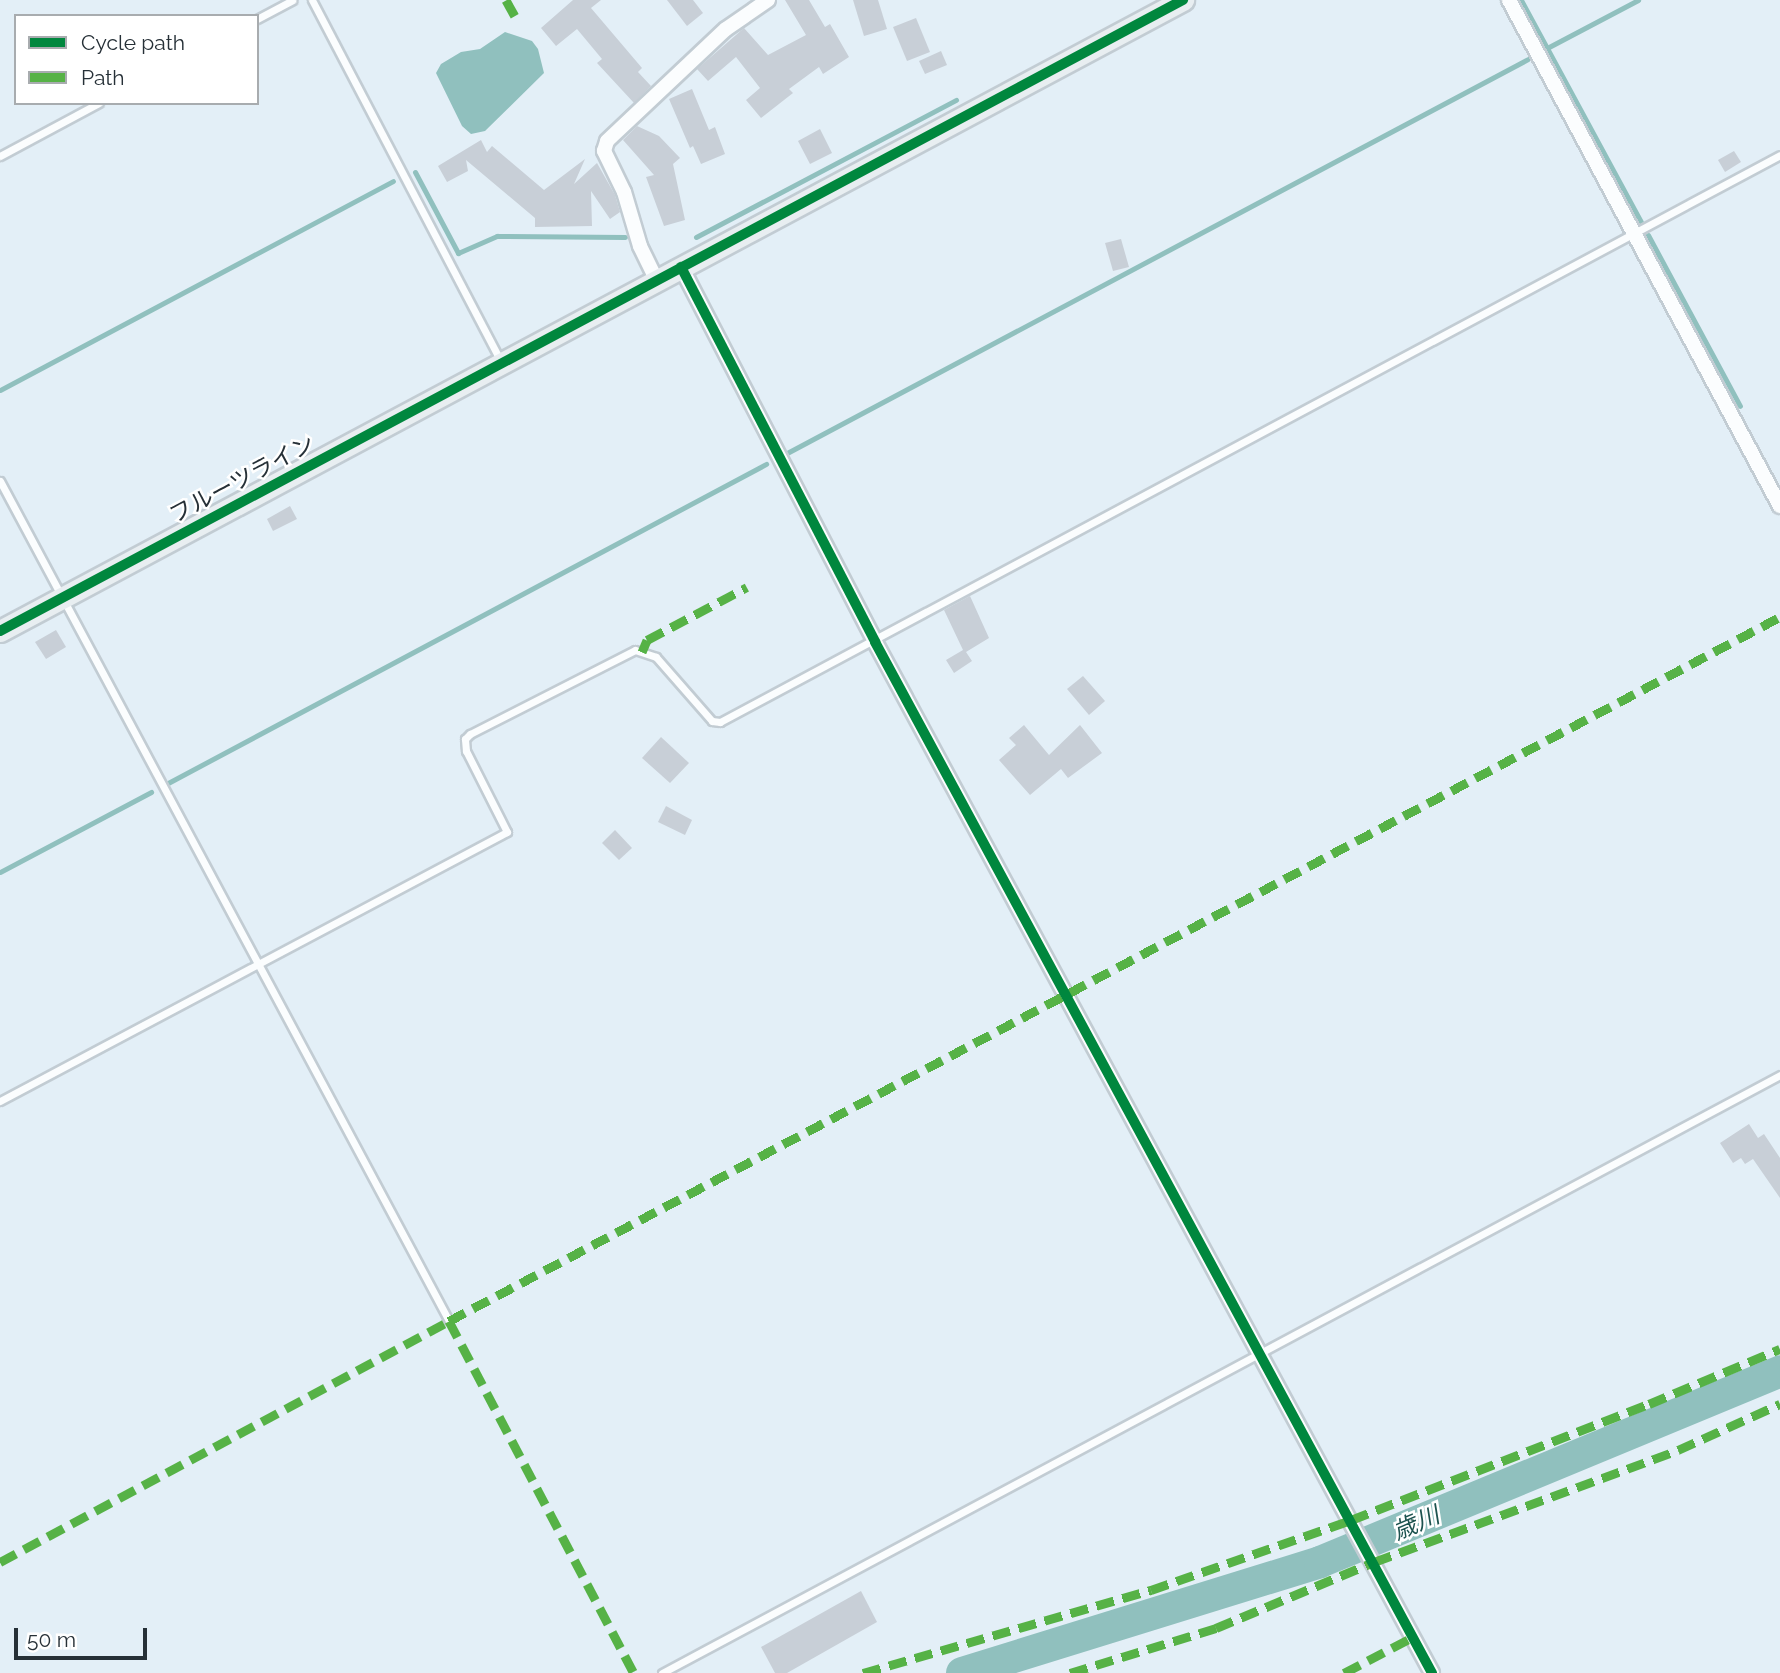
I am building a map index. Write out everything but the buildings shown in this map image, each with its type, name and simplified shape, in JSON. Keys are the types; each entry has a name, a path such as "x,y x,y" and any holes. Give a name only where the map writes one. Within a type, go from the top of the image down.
{"street":[{"path":"657,281 640,246 624,192 604,151 607,141 726,29 768,0"},
{"name":"フルーツライン","path":"0,631 1183,0"},
{"path":"1509,0 1780,506"},
{"path":"681,267 875,642 1432,1673"}],"lane":[{"path":"259,18 292,0"},
{"path":"312,0 503,364"},
{"path":"0,156 95,105"},
{"path":"0,1101 507,832 466,751 465,739 470,734 635,650 656,657 712,721 720,722 875,642 1780,155"},
{"path":"0,481 449,1321"},
{"path":"662,1673 1780,1075"}],"shaded area":[{"path":"505,32 532,41 538,49 544,73 485,131 471,134 462,126 436,73 441,64 461,52 480,49"}],"waterway":[{"path":"1521,0 1641,222"},
{"path":"1547,48 1638,0"},
{"path":"787,453 1528,59"},
{"path":"696,237 956,100"},
{"path":"415,172 458,253 497,236 625,237"},
{"path":"0,390 393,181"},
{"path":"1648,235 1740,406"},
{"path":"168,783 766,464"},
{"path":"0,872 151,792"},
{"name":"歳川","path":"962,1673 1320,1562 1780,1371"}],"marked path":[{"path":"506,0 515,16"},
{"path":"642,652 647,640 747,587"},
{"path":"0,1562 449,1321 1780,617"},
{"path":"449,1321 634,1673"},
{"path":"863,1673 1151,1590 1351,1520 1649,1404 1780,1349"},
{"path":"1070,1673 1216,1628 1374,1562 1678,1450 1780,1404"},
{"path":"1344,1673 1413,1637"}],"cycle path":[{"path":"0,631 1183,0"},
{"path":"681,267 875,642 1432,1673"}]}
